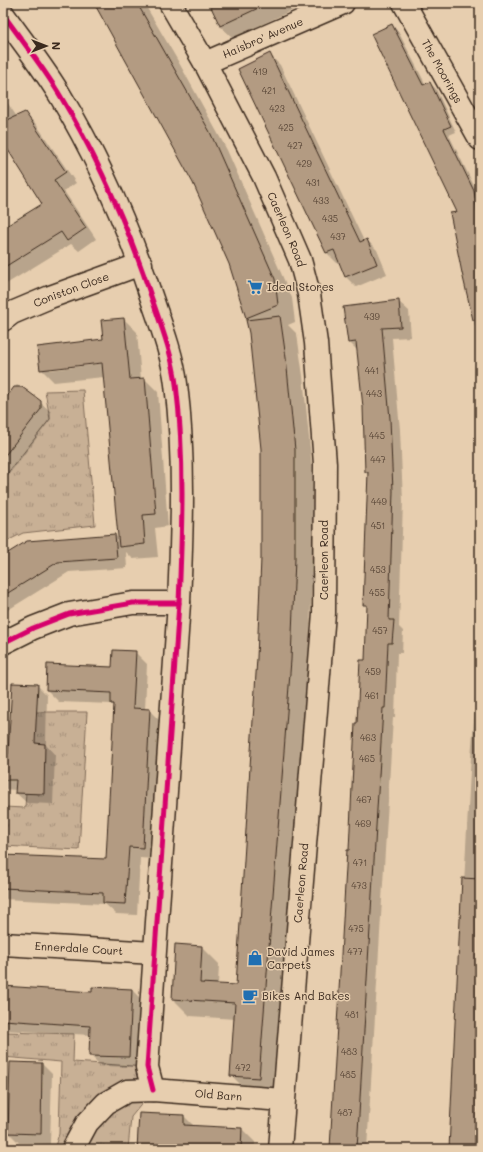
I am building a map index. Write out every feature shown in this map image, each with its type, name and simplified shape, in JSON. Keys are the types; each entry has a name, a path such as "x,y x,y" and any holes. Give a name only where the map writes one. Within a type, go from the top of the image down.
{"street":[{"name":"Caerleon Road","path":"170,3 205,63 264,177 300,260 308,294 316,343 324,464 324,613 280,1149"},
{"name":"Haisbro' Avenue","path":"205,63 343,3"},
{"name":"The Moorings","path":"404,3 480,139"},
{"path":"3,14 61,96 96,159 141,264 160,322 176,382 182,459 179,603 147,1067 153,1090"},
{"name":"Coniston Close","path":"3,320 12,314 50,297 141,264"},
{"path":"3,643 33,628 68,614 133,603 179,603"},
{"name":"Ennerdale Court","path":"3,944 154,953"},
{"name":"Old Barn","path":"73,1149 87,1123 106,1103 127,1091 153,1090 283,1100"}],"green space":[{"path":"83,390 95,525 23,533 3,543 3,479 50,419 45,391"},
{"path":"31,712 87,712 79,850 3,846 3,807 25,808"},
{"path":"3,1032 74,1034 73,1062 147,1067 153,1090 131,1117 128,1149 54,1149 59,1134 61,1062 3,1057"}],"building":[{"path":"94,3 137,3 210,132 275,279 278,305 246,318 229,264 193,183"},
{"path":"209,3 269,3 220,26"},
{"path":"392,24 423,85 430,82 451,126 444,129 474,191 480,227 480,319 473,320 462,273 450,213 457,212 371,34"},
{"path":"270,53 360,242 367,239 377,264 345,277 334,250 326,253 238,69"},
{"path":"25,112 66,172 54,180 86,228 67,241 61,232 3,268 3,228 42,204 3,142 3,122"},
{"path":"399,300 401,327 382,328 390,419 393,491 389,620 394,620 392,643 388,643 385,708 383,708 357,1149 330,1148 347,850 349,850 355,723 357,723 360,660 365,660 367,605 363,605 368,472 365,472 363,407 356,342 348,343 343,307"},
{"path":"280,316 286,358 295,450 295,558 291,660 259,1078 230,1076 235,1003 172,999 175,944 202,946 200,983 236,985 257,658 261,558 261,449 249,333 246,320"},
{"path":"124,318 130,379 145,378 156,514 143,515 145,544 119,547 102,363 40,370 37,347 103,339 101,320"},
{"path":"14,387 22,387 41,401 41,409 3,458 3,402"},
{"path":"115,534 117,558 58,562 3,596 3,556 27,541"},
{"path":"113,650 136,651 133,708 150,709 143,848 129,847 125,904 103,903 103,893 3,888 3,855 106,859 114,704 111,704 111,693 46,690 47,664 112,667"},
{"path":"12,683 38,684 35,743 45,744 44,794 15,793 16,780 3,780 3,754 8,754"},
{"path":"462,878 480,879 480,1069 476,1149 449,1149"},
{"path":"3,986 92,992 92,987 132,989 129,1057 89,1056 90,1026 3,1020"},
{"path":"10,1062 42,1063 41,1134 8,1133"},
{"path":"139,1113 184,1115 184,1125 242,1128 241,1149 137,1149"}],"cycle path":[{"path":"3,14 54,86 88,145 112,195 143,273 166,341 176,384 182,466 181,548 179,603 147,1067 153,1090"},
{"path":"3,643 33,628 69,614 133,603 179,603"}],"place":[{"name":"Ideal Stores","path":"255,287"},
{"name":"David James Carpets","path":"255,958"},
{"name":"Bikes And Bakes","path":"250,996"}]}
